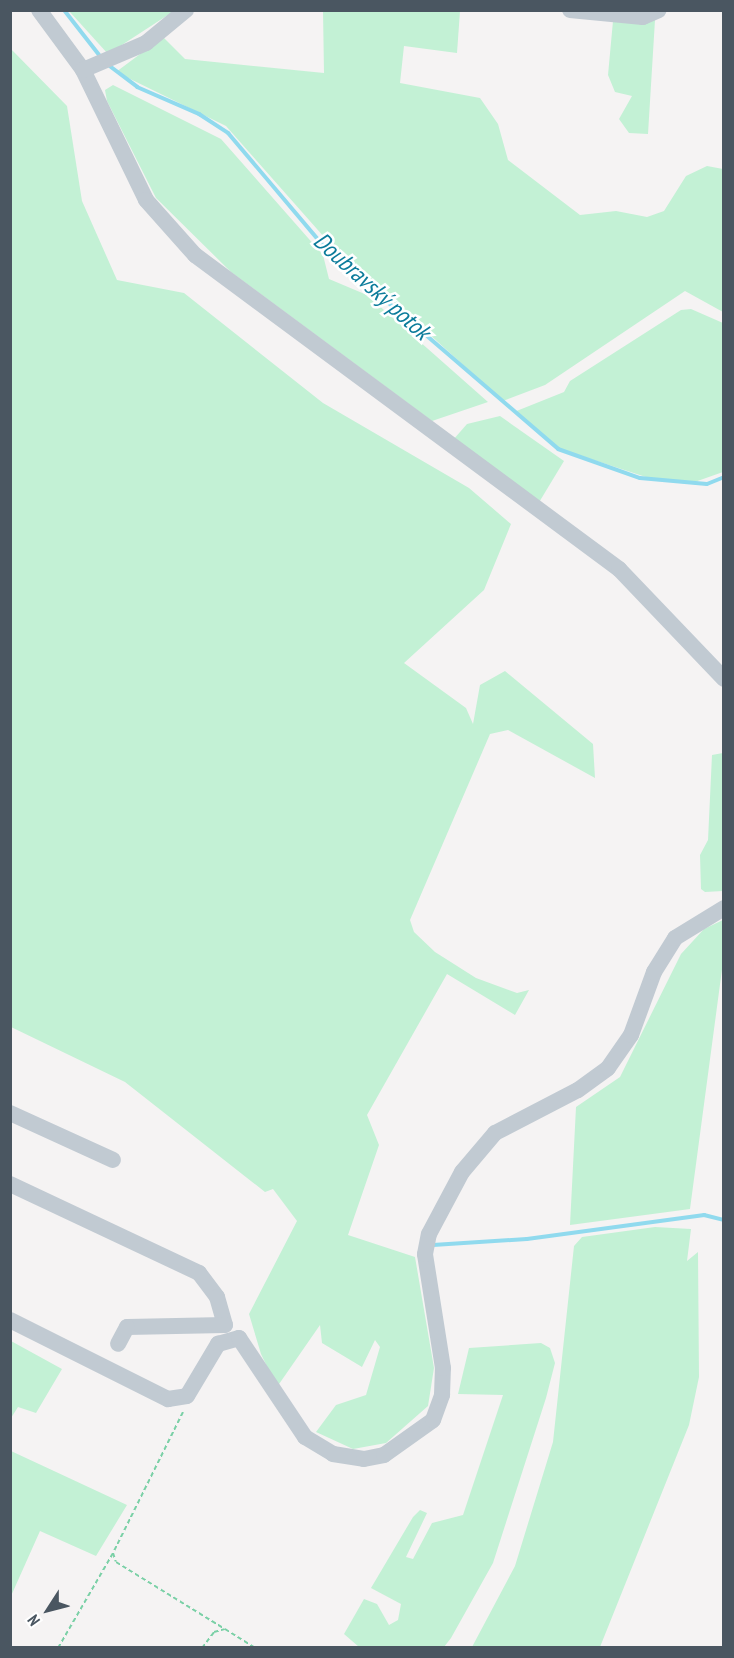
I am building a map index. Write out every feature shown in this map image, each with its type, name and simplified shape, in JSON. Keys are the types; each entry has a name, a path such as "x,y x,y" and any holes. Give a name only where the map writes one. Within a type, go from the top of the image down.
{"street":[{"path":"39,10 83,70 146,200 195,255 619,569 723,679"},
{"path":"83,70 146,43 186,10"},
{"path":"570,10 643,17 659,10"},
{"path":"118,1344 127,1327 228,1331 246,1344 294,1428 318,1447 364,1459 384,1455 418,1434 433,1420 442,1395 443,1368 425,1254 444,1202 495,1133 578,1090 608,1068 631,1035 654,972 675,938 723,908"},
{"path":"10,1113 113,1160"},
{"path":"10,1184 200,1273 217,1297 228,1331"},
{"path":"10,1320 177,1400 193,1387 228,1331"}],"path":[{"path":"58,1647 113,1553 183,1412 177,1400"},
{"path":"113,1553 116,1562 256,1647"},
{"path":"202,1647 214,1632 225,1629"}],"green space":[{"path":"69,11 174,11 108,54"},
{"path":"323,11 460,11 457,53 404,46 400,83 480,98 498,124 508,160 580,215 616,211 647,217 664,211 686,176 707,166 723,169 723,312 685,291 545,385 503,401 332,246 226,126 116,72 163,37 185,59 324,73"},
{"path":"655,20 648,134 629,133 619,119 632,96 615,92 608,75 613,21"},
{"path":"11,49 67,106 82,201 117,280 184,293 323,403 469,488 511,524 484,590 404,663 466,708 473,724 480,685 505,671 593,744 595,778 508,730 490,734 410,920 414,932 435,952 476,978 517,993 529,990 515,1015 447,974 367,1115 379,1145 348,1235 415,1257 434,1368 428,1406 386,1443 353,1449 316,1432 336,1405 366,1395 380,1347 375,1340 362,1367 322,1343 320,1325 277,1387 261,1354 249,1314 297,1221 273,1189 265,1192 125,1082 11,1027"},
{"path":"113,85 221,139 323,255 329,279 367,295 488,402 432,421 231,272 156,198 107,101 105,90"},
{"path":"691,309 723,323 723,472 689,484 652,479 557,448 514,412 564,392 570,381 681,310"},
{"path":"500,416 564,461 538,504 453,440 467,424"},
{"path":"723,753 723,891 705,892 701,889 700,855 708,840 712,755"},
{"path":"723,920 723,962 690,1209 570,1225 576,1107 620,1077 681,954 704,929"},
{"path":"655,1227 691,1229 687,1261 698,1252 699,1377 689,1425 600,1647 472,1647 515,1566 553,1442 574,1246 582,1237"},
{"path":"11,1341 62,1369 36,1413 18,1407 11,1418"},
{"path":"541,1343 550,1348 555,1363 546,1398 493,1563 451,1638 444,1647 359,1647 344,1634 364,1599 377,1604 389,1625 398,1620 401,1604 371,1588 413,1517 420,1510 427,1513 406,1557 413,1559 432,1523 463,1515 503,1395 458,1394 469,1348"},
{"path":"11,1451 127,1505 96,1556 40,1531 11,1596"}],"waterway":[{"name":"Doubravský potok","path":"64,10 100,56"},
{"name":"Doubravský potok","path":"107,64 137,87 199,114 228,133 327,250 558,449 640,478 707,484 724,477"},
{"path":"433,1245 527,1239 704,1215 724,1220"}]}
